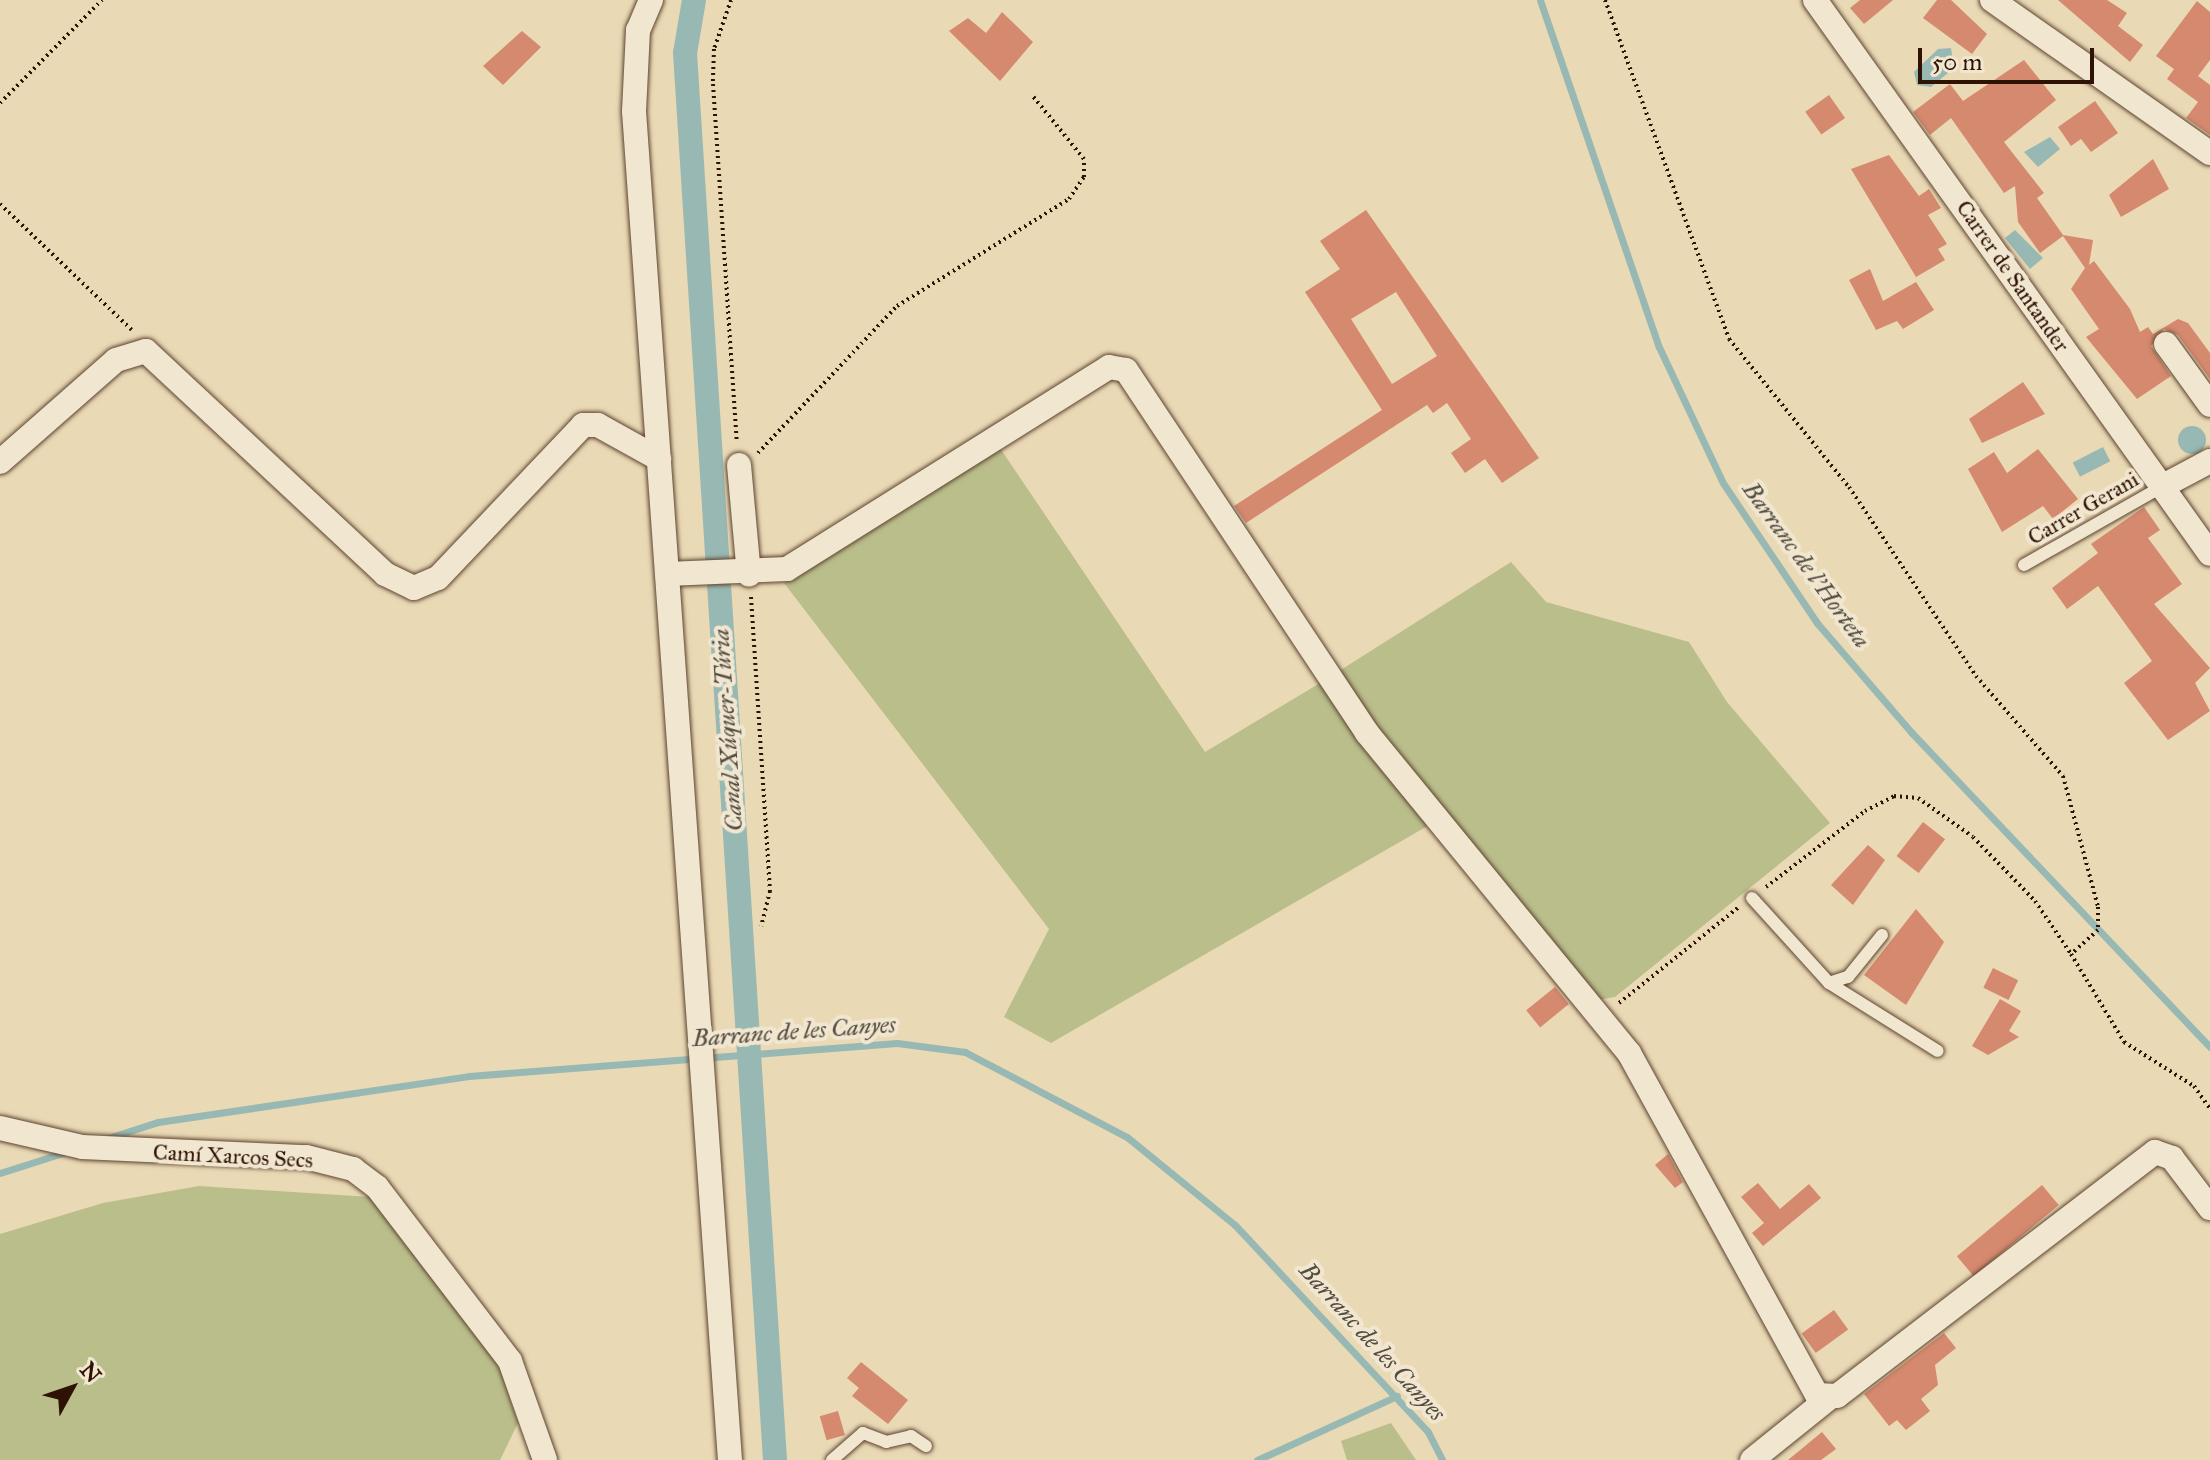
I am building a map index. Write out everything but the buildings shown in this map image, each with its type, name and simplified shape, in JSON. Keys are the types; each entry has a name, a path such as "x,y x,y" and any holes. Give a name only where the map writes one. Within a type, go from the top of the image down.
{"street":[{"path":"651,0 638,30 634,111 730,1460"},
{"name":"Carrer de Santander","path":"1815,0 2210,554"},
{"path":"1992,0 2210,153"},
{"path":"2166,344 2210,405"},
{"path":"0,462 116,360 130,351 156,354 385,574 414,588 438,578 583,425 598,425 659,459"},
{"path":"667,574 745,575 787,569 1109,367 1126,370 1367,733 1629,1053 1808,1385 1829,1398"},
{"path":"2163,486 2210,461"},
{"path":"739,469 745,575"},
{"name":"Camí Xarcos Secs","path":"0,1128 82,1147 306,1157 353,1169 377,1187 510,1361 545,1460"},
{"path":"1752,1460 1829,1398 2155,1152 2172,1158 2210,1208"}],"lane":[{"name":"Carrer Gerani","path":"2024,565 2163,486"},
{"path":"1752,898 1829,983 1938,1051"},
{"path":"1829,983 1848,977 1882,935"},
{"path":"832,1460 863,1433 886,1442 911,1436 926,1446"}],"path":[{"path":"0,103 102,0"},
{"path":"731,0 712,76 739,469"},
{"path":"1605,0 1729,339 1849,487 1976,676 2063,776 2098,907 2098,930 2071,954"},
{"path":"739,469 897,306 1069,199 1084,177 1084,159 1032,95"},
{"path":"0,204 156,354"},
{"path":"745,575 770,891 761,926"},
{"path":"1600,1021 1865,811 1894,796 1918,798 1973,837 2035,901 2124,1042 2194,1086 2210,1109"}],"green space":[{"path":"998,445 1205,752 1325,680 1431,824 1051,1043 1004,1017 1049,929 784,583"},
{"path":"1511,562 1546,602 1689,642 1727,702 1830,823 1615,997 1591,1001 1373,729 1336,673"},
{"path":"199,1186 371,1197 498,1364 518,1423 500,1460 0,1460 0,1234 103,1203"},
{"path":"1391,1423 1416,1460 1347,1460 1341,1441"}],"water":[{"path":"1951,48 1954,68 1931,87 1917,85 1914,72 1938,49"},
{"path":"2050,137 2060,149 2038,167 2024,152"},
{"path":"2015,230 2043,258 2030,269 2005,238"},
{"path":"2192,426 2202,430 2206,440 2202,450 2192,454 2182,450 2178,440 2182,430"},
{"path":"2103,447 2110,461 2080,477 2073,462"}],"waterway":[{"name":"Canal Xúquer-Túria","path":"694,0 685,53 775,1460"},
{"name":"Barranc de l'Horteta","path":"1540,0 1659,347 1723,483 1817,623 1911,732 2210,1047"},
{"name":"Barranc de les Canyes","path":"108,1138 158,1122 469,1076 897,1043 965,1052 1127,1137 1235,1225 1428,1432 1442,1460"},
{"name":"Barranc de les Canyes","path":"0,1173 66,1152"},
{"path":"1257,1460 1397,1396"}]}
